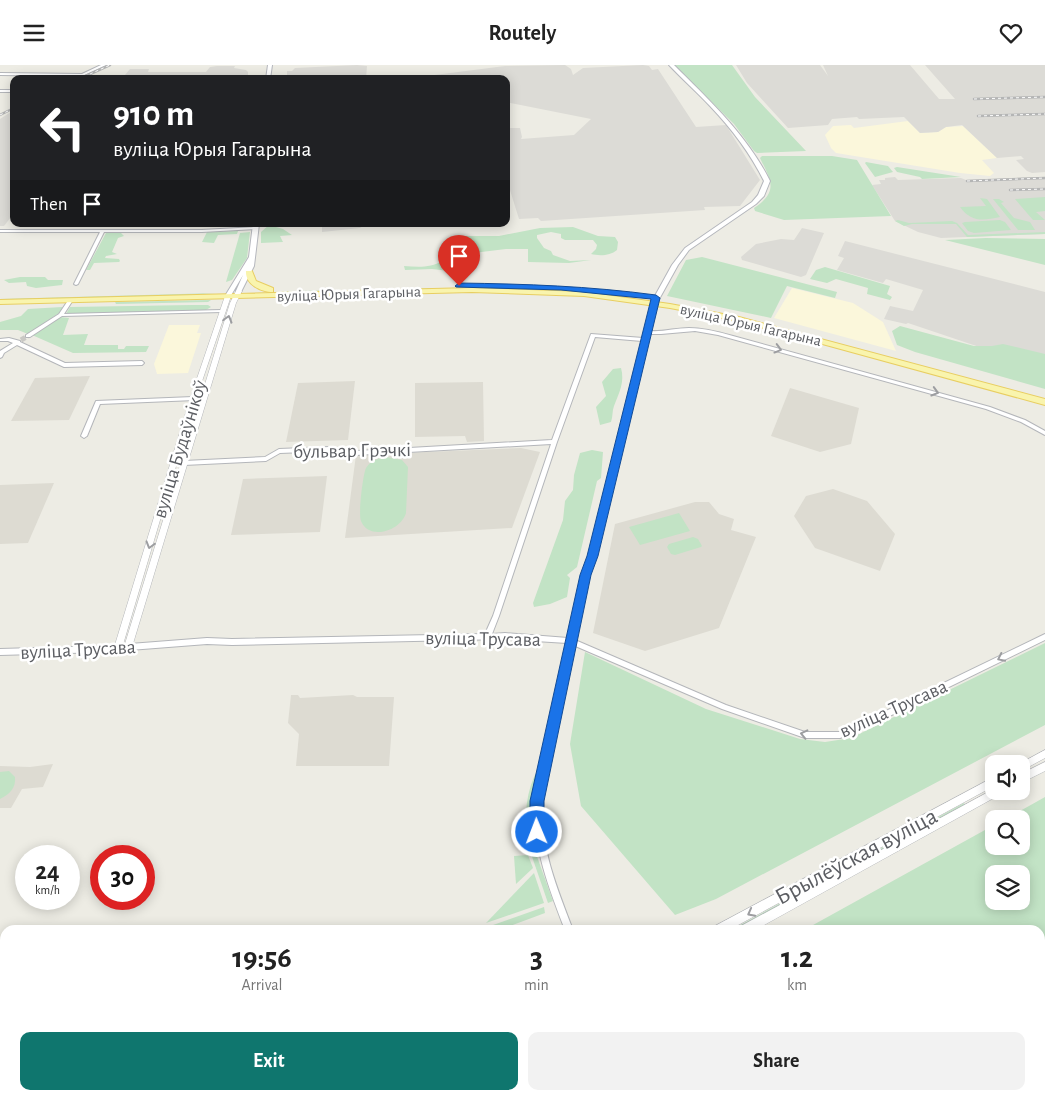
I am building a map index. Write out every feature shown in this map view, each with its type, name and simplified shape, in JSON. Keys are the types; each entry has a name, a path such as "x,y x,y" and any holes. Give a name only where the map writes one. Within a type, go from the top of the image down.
{"main road":[{"path":"655,300 687,249 754,203 761,196 767,181 730,123 671,65"},
{"name":"вуліца Будаўнікоў","path":"233,294 249,273 256,227"},
{"name":"вуліца Будаўнікоў","path":"233,294 252,257"},
{"path":"249,273 249,278 253,284 270,290"},
{"name":"вуліца Юрыя Гагарына","path":"0,302 233,294 270,290 435,286 530,286 604,290 770,327 1045,402"},
{"name":"вуліца Юрыя Гагарына","path":"0,297 510,291 584,294 655,300 735,313 1045,397"}],"street":[{"path":"0,74 82,75 104,65"},
{"path":"0,231 202,231 245,227"},
{"path":"76,284 103,231"},
{"name":"вуліца Будаўнікоў","path":"118,648 193,399 222,311 233,294"},
{"name":"вуліца Будаўнікоў","path":"128,647 218,352 233,294"},
{"path":"28,336 61,315 71,300"},
{"path":"567,925 539,843 536,817 537,801 586,573 592,556 655,300"},
{"path":"61,315 222,311"},
{"path":"647,333 659,334 683,330 698,330 731,337 988,408 1023,421 1045,433"},
{"path":"487,637 496,616 554,442 593,335 645,340"},
{"path":"0,340 19,341 64,365 142,363"},
{"path":"0,356 2,352 19,341"},
{"path":"209,353 218,352"},
{"path":"84,436 98,401 203,399"},
{"name":"бульвар Грэчкі","path":"184,463 266,459 279,451 330,449 338,454 554,442"},
{"path":"164,497 174,497"},
{"name":"вуліца Трусава","path":"0,652 118,648 207,641 505,636 571,641 724,707 805,735 840,735 1045,637"},
{"path":"1030,762 1045,754"},
{"path":"1030,774 1045,766"},
{"name":"Брылёўская вуліца","path":"728,925 985,786"},
{"path":"966,796 973,805"},
{"name":"Брылёўская вуліца","path":"754,925 985,798"}],"shaded area":[{"path":"565,65 571,69 573,75 583,68 643,65 649,66 652,70 658,69 696,127 726,125 760,180 740,206 704,207 705,210 541,221 538,218 519,219 510,190 510,128 520,128 521,139 574,135 591,119 510,103 510,75 434,75 505,66"},
{"path":"736,65 820,65 828,76 823,65 910,65 939,99 955,99 925,65 1045,65 1045,172 1032,173 1027,171 1016,160 1024,159 1021,156 997,158 962,125 946,127 938,132 920,133 904,117 859,119 857,117 832,119 828,125 788,128 747,83"},
{"path":"235,66 234,68 246,70 248,75 125,75 130,69 149,69 148,72 206,72 210,67"},
{"path":"367,66 366,75 287,75 287,71 292,71 295,68"},
{"path":"10,113 10,218 4,226 0,226 0,119"},
{"path":"908,121 920,133 938,132 946,127 963,126 997,158 982,160 994,173 990,176 960,173 836,153 831,148 825,135 833,126 851,125 854,128"},
{"path":"895,177 898,180 961,178 966,180 1045,177 1045,234 941,238 918,232 895,221 872,185 881,184 879,180"},
{"path":"322,227 361,227 360,228 322,232"},
{"path":"802,228 824,233 806,275 801,277 742,260 741,257 756,244 781,239 794,240"},
{"path":"845,241 1045,292 1045,369 908,323 884,319 890,306 913,311 923,290 886,279 883,283 837,270 844,258 838,256"},
{"path":"792,288 853,303 883,322 896,351 774,318"},
{"path":"169,325 200,325 197,333 201,333 188,373 157,374 154,364"},
{"path":"90,376 69,420 11,421 35,378"},
{"path":"355,381 348,440 286,442 298,383"},
{"path":"483,382 484,441 467,442 465,436 415,437 415,383"},
{"path":"790,388 859,408 851,444 820,452 771,436"},
{"path":"521,448 540,452 512,528 345,538 356,455"},
{"path":"327,476 320,532 231,535 243,479"},
{"path":"54,483 28,543 0,544 0,485"},
{"path":"833,489 867,501 895,534 880,571 815,548 794,516 806,496"},
{"path":"695,502 709,502 719,514 734,519 731,530 756,537 719,628 645,651 593,633 615,524"},
{"path":"291,695 298,695 300,698 353,695 357,697 394,697 389,766 296,766 299,734 288,723"},
{"path":"53,764 43,787 22,789 11,808 0,808 0,766 30,767"}],"green space":[{"path":"674,65 732,65 755,97 806,151 757,153 734,124"},
{"path":"762,156 832,156 857,160 891,216 784,220 755,211 754,208 762,202 770,190 767,172 760,158"},
{"path":"866,162 888,166 893,172 875,177"},
{"path":"894,168 961,177 922,179 897,172"},
{"path":"1045,197 1045,211 1036,212 1045,220 1033,220 1015,199"},
{"path":"980,198 987,199 1000,217 988,219 973,218 960,207 986,206"},
{"path":"993,199 999,199 1004,202 1001,203 1014,218 1030,222 1035,230 1018,230"},
{"path":"1000,220 1005,222 1011,230 974,233 968,231 962,223 965,222"},
{"path":"895,221 909,223 952,221 957,223 968,235 1045,232 1045,234 967,237 956,224 912,224 904,226"},
{"path":"267,227 276,227 292,235 280,236 283,242 261,243 261,232"},
{"path":"573,227 598,236 615,237 618,242 617,250 604,255 591,254 597,245 593,240 565,240 561,238 561,234 551,232 537,235 537,238 544,248 551,251 553,255 570,261 591,260 569,263 528,262 528,249 506,249 465,254 464,266 449,271 432,269 405,270 404,266 424,267 438,263 442,261 441,258 444,252 441,248 442,243 465,236 499,236 540,228"},
{"path":"238,231 237,234 218,235 214,243 202,242 207,232"},
{"path":"250,232 247,258 232,280 226,282 240,233"},
{"path":"106,233 121,233 124,236 118,238 112,252 117,254 106,256 105,258 119,259 120,261 94,263 90,270 86,270"},
{"path":"986,238 1045,239 1045,265 945,240"},
{"path":"702,257 837,292 835,298 787,286 771,318 667,296 686,260"},
{"path":"825,267 890,286 887,294 892,297 890,300 867,294 868,288 836,279 827,283 810,279 816,270"},
{"path":"20,277 45,277 48,280 63,280 62,285 36,288 27,286 26,282 9,283 4,280"},
{"path":"497,288 587,292 633,296 517,289 252,294 297,291"},
{"path":"216,293 177,296 0,300 0,299"},
{"path":"211,300 208,302 116,304 115,302"},
{"path":"208,305 211,307 206,310 66,314 70,307"},
{"path":"62,307 62,311 28,334 18,330 0,330 0,322 21,316 28,309"},
{"path":"60,317 69,318 63,335 88,334 84,345 118,345 118,349 124,349 126,346 149,346 146,352 73,353 32,335"},
{"path":"900,326 974,346 1003,344 1045,354 1045,389 915,352 897,345 892,331"},
{"path":"621,368 622,383 613,408 611,422 600,425 596,407 606,396 602,382 613,369"},
{"path":"592,450 603,452 601,478 597,481 577,567 567,575 570,578 567,597 550,604 534,607 533,603 563,520 565,501 573,490 574,475 580,453"},
{"path":"386,457 402,460 408,467 406,513 398,525 392,529 377,532 365,527 361,521 361,494 368,465 373,461"},
{"path":"679,513 690,531 640,545 629,527"},
{"path":"693,537 698,539 701,547 675,555 671,554 667,547 669,544"},
{"path":"1045,643 1045,725 985,755 985,757 716,899 675,915 581,806 570,744 585,652 706,709 800,739 825,742 851,738"},
{"path":"538,769 531,810 533,838 527,840 528,794"},
{"path":"9,771 15,777 14,784 9,793 0,799 0,772"},
{"path":"1045,797 1045,925 813,925 985,830 985,855 1030,855 1030,810 1022,810"},
{"path":"964,803 965,805 744,925 740,925"},
{"path":"529,848 535,851 553,901 548,903"},
{"path":"528,855 533,868 516,884 514,856"},
{"path":"534,873 544,903 486,923"},
{"path":"544,907 545,913 513,925 493,925"}],"tunnel":[{"path":"21,340 28,336"}],"railway":[{"path":"88,75 110,65"},
{"path":"974,99 1045,97"},
{"path":"0,115 10,110"},
{"path":"978,116 1045,114"},
{"path":"967,181 1045,178"},
{"path":"1010,190 1045,189"}],"route":[{"path":"459,286 561,287 604,290 656,298 592,556 585,575 537,801 537,832"}]}
